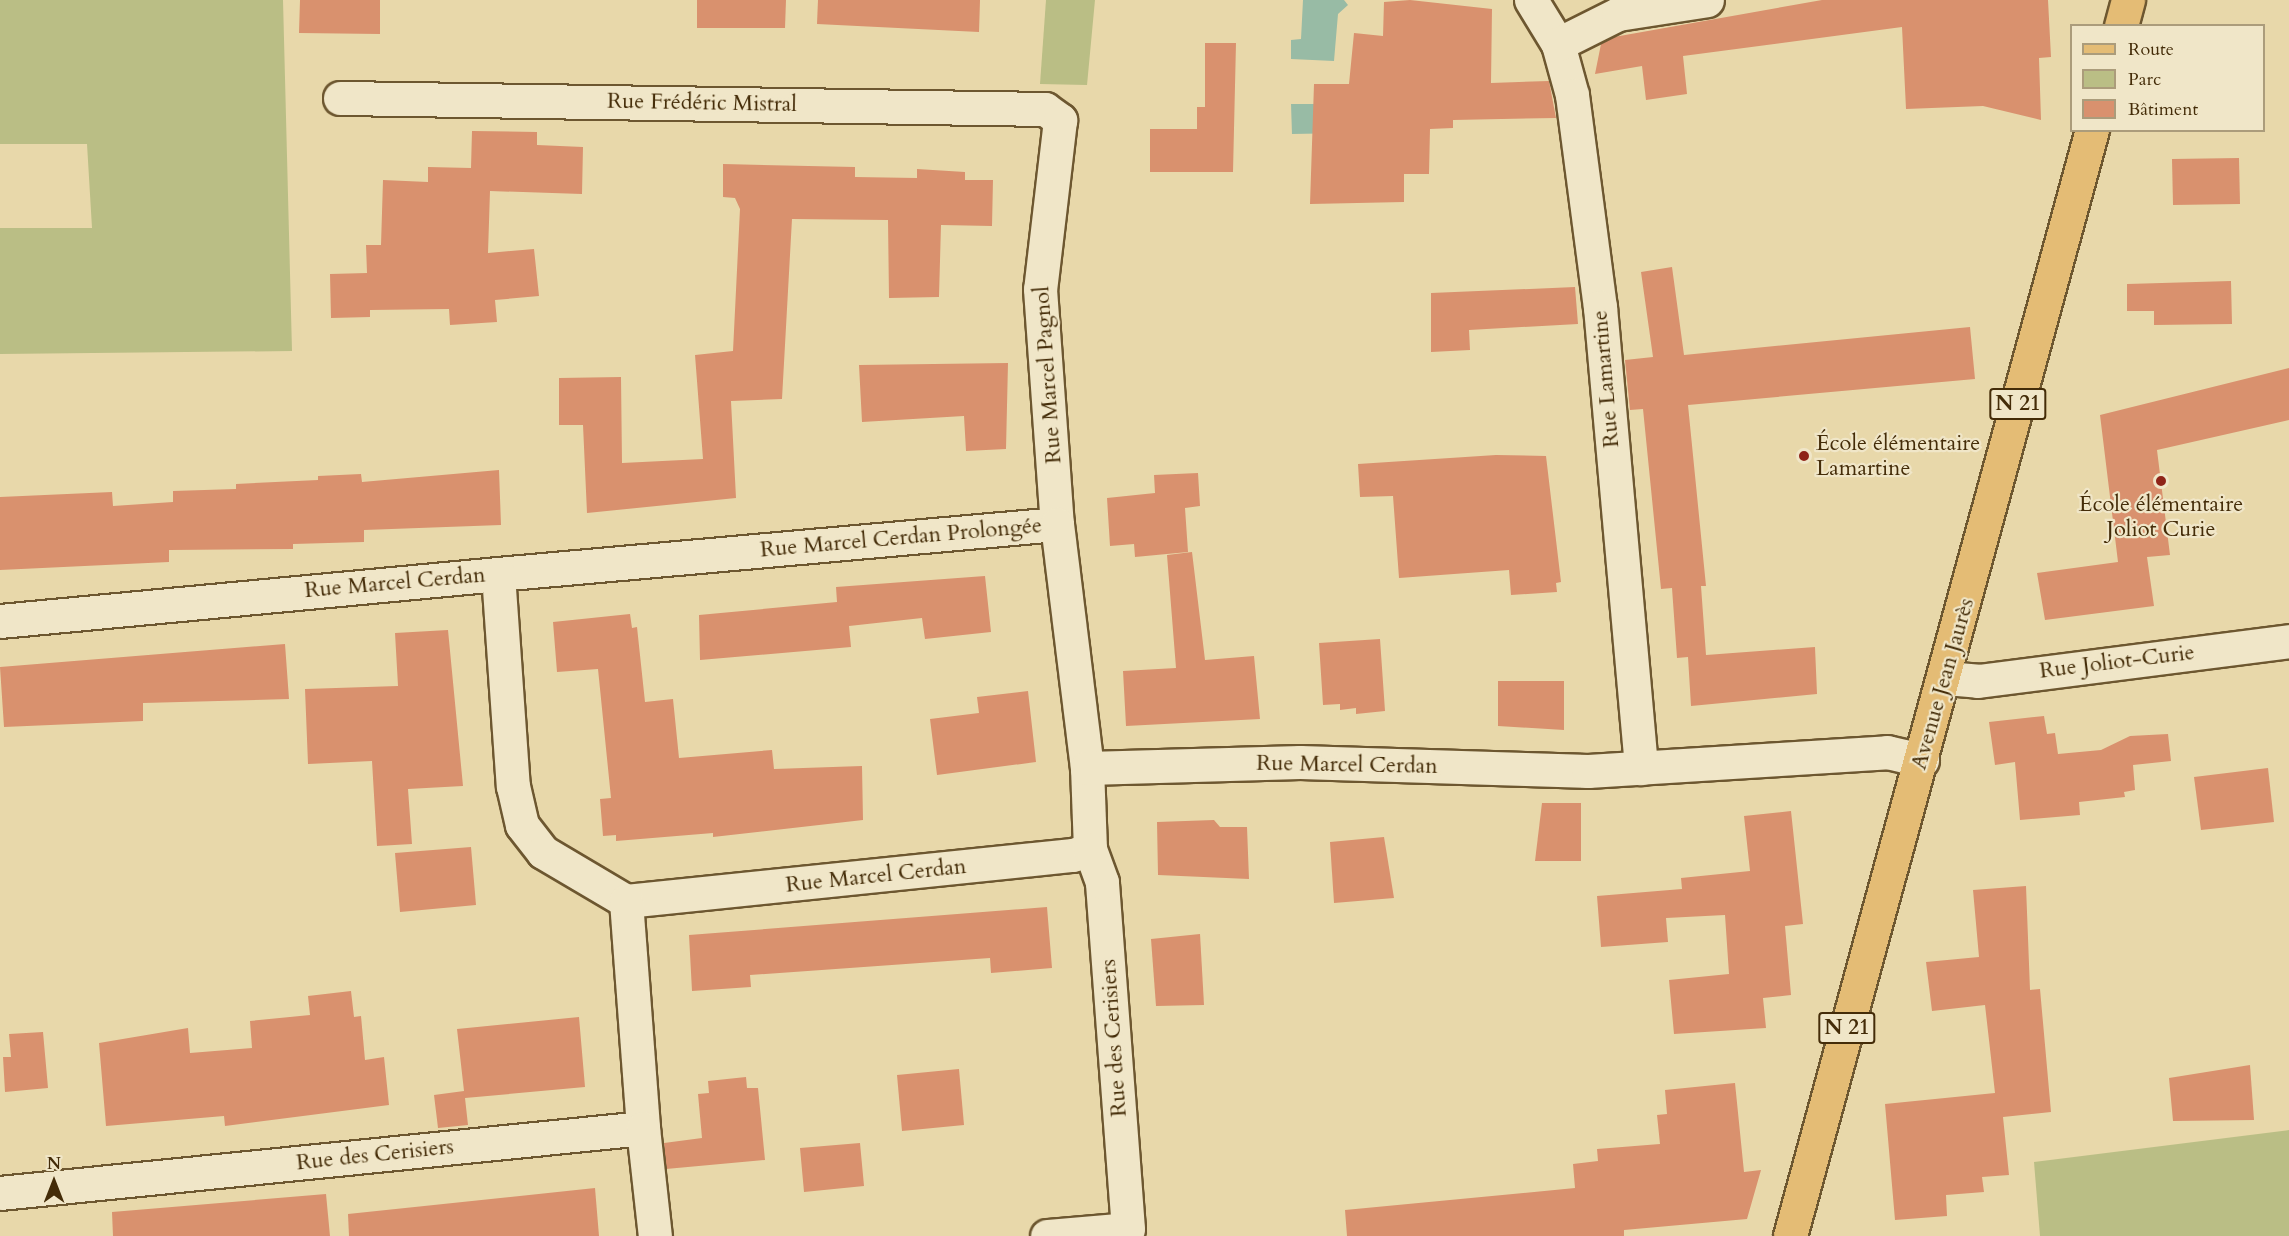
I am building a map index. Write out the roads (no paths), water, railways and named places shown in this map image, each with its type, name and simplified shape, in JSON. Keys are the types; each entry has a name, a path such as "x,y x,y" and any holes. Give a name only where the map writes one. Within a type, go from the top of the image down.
{"main road":[{"path":"2122,24 2128,0"},
{"name":"Avenue Jean Jaurès","path":"1790,1236 1946,678 2091,132"}],"street":[{"name":"Rue Lamartine","path":"1531,0 1558,44 1572,95 1600,307 1641,768"},
{"path":"1558,44 1618,15 1707,0"},
{"name":"Rue Frédéric Mistral","path":"340,98 1045,109 1060,120"},
{"name":"Rue Marcel Pagnol","path":"1058,524 1040,289 1060,120"},
{"name":"Rue Marcel Cerdan Prolongée","path":"498,574 1058,524 1087,768"},
{"name":"Rue Marcel Cerdan","path":"0,621 498,574 513,786 522,825 543,852 626,901 1056,859 1090,849"},
{"name":"Rue Joliot-Curie","path":"1946,678 1978,681 2289,641"},
{"name":"Rue Marcel Cerdan","path":"1087,768 1299,762 1641,768 1847,753 1887,753 1922,760"},
{"path":"1087,768 1090,849"},
{"name":"Rue des Cerisiers","path":"1047,1236 1128,1232 1102,882 1090,849"},
{"path":"626,901 643,1128 655,1236"},
{"name":"Rue des Cerisiers","path":"0,1193 643,1128"}],"place":[{"name":"École élémentaire Lamartine","path":"1804,456"},
{"name":"École élémentaire Joliot Curie","path":"2161,481"}]}
